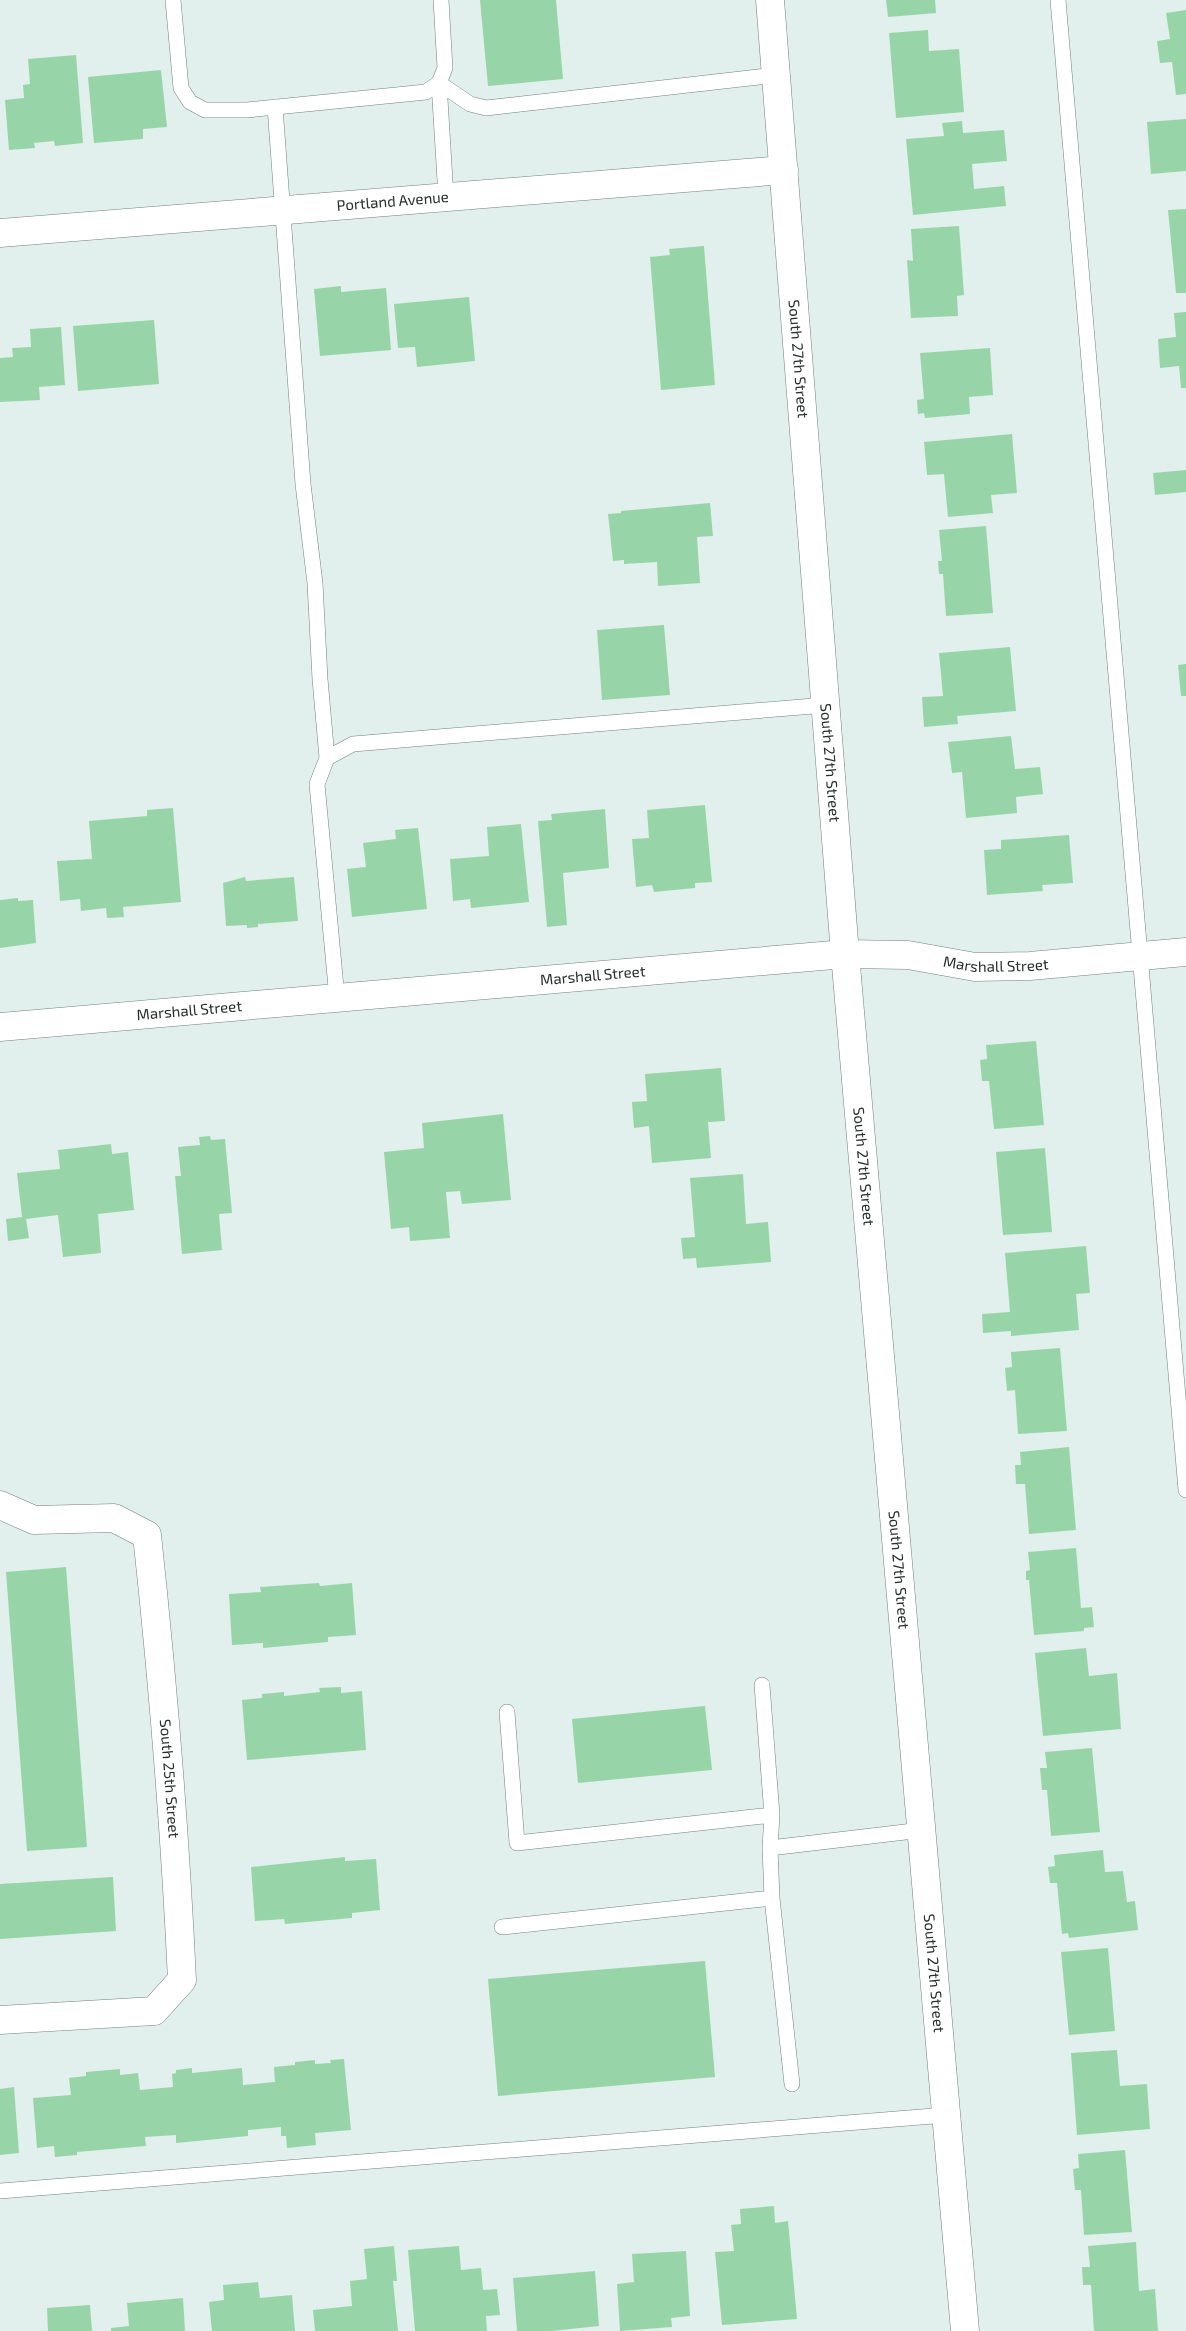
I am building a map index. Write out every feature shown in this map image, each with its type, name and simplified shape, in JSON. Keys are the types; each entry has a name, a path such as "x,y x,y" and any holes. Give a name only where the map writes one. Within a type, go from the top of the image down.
{"street":[{"name":"South 27th Street","path":"770,0 845,954 965,2331"},
{"name":"Portland Avenue","path":"0,233 784,170"},
{"name":"Marshall Street","path":"0,1027 845,954 908,955 975,967 1030,966 1186,952"},
{"name":"South 25th Street","path":"0,1505 34,1520 114,1518 147,1535 161,1670 177,1883 182,1980 154,2011 0,2020"}],"lane":[{"path":"173,0 181,88 190,102 205,110 274,107 426,92 439,83"},
{"path":"441,0 445,68 439,83 446,197"},
{"path":"1058,0 1186,1490"},
{"path":"439,83 470,104 486,108 776,75"},
{"path":"274,107 302,474 315,582 320,679 327,758 317,784 337,998"},
{"path":"327,758 354,744 826,705"},
{"path":"762,1685 772,1815 770,1848 772,1898 792,2084"},
{"path":"507,1712 518,1843 772,1815"},
{"path":"770,1848 922,1830"},
{"path":"502,1927 772,1898"},
{"path":"0,2192 946,2115"}],"building":[{"path":"480,0 556,0 563,79 488,86"},
{"path":"886,0 935,0 936,13 888,17"},
{"path":"1186,10 1186,94 1176,95 1172,62 1160,63 1157,41 1170,39 1166,13"},
{"path":"928,30 929,51 959,49 964,112 896,118 889,33"},
{"path":"76,55 83,143 55,146 54,141 34,143 35,148 9,150 5,100 24,98 23,85 30,84 28,59"},
{"path":"161,70 167,127 143,129 143,139 94,143 88,77"},
{"path":"1186,119 1186,171 1151,174 1147,122"},
{"path":"962,121 963,133 1004,130 1007,161 972,164 974,189 1004,186 1006,206 913,215 906,139 944,136 942,123"},
{"path":"1186,209 1186,293 1176,293 1168,210"},
{"path":"959,226 964,295 957,296 958,316 911,318 907,260 913,261 911,229"},
{"path":"704,246 715,385 661,390 650,257 670,255 669,249"},
{"path":"341,286 341,292 386,288 391,350 320,356 314,289"},
{"path":"469,297 475,361 417,367 415,347 398,348 394,304"},
{"path":"1186,312 1186,388 1181,388 1179,366 1160,368 1158,339 1176,337 1174,313"},
{"path":"154,320 159,384 78,391 73,326"},
{"path":"61,327 65,385 39,387 40,400 0,402 0,358 13,357 12,348 31,347 30,329"},
{"path":"990,348 993,395 969,397 970,414 925,418 924,413 918,414 917,400 924,399 920,353"},
{"path":"1012,434 1017,493 991,495 993,513 948,517 944,474 927,475 924,442"},
{"path":"1186,470 1186,492 1155,495 1153,473"},
{"path":"710,503 713,536 697,537 700,583 658,586 657,562 624,564 624,560 613,561 608,514 621,513 621,511"},
{"path":"986,526 993,613 946,616 943,574 939,574 938,561 942,561 939,530"},
{"path":"664,625 670,695 602,700 597,630"},
{"path":"1010,647 1016,711 957,716 958,724 924,727 922,697 943,696 939,653"},
{"path":"1186,664 1186,696 1181,696 1178,665"},
{"path":"1011,736 1015,769 1040,767 1043,794 1016,797 1017,813 966,818 962,772 952,773 948,742"},
{"path":"705,805 712,882 695,883 695,888 654,892 652,885 636,887 632,839 649,838 647,810"},
{"path":"173,808 181,902 123,907 124,917 107,918 106,908 81,911 80,899 60,901 57,861 92,859 89,821 147,816 147,810"},
{"path":"605,809 609,868 563,873 567,925 547,927 538,821 552,820 551,814"},
{"path":"521,824 529,902 471,908 470,899 453,901 450,859 489,856 487,827"},
{"path":"418,828 427,909 352,917 347,869 366,867 363,843 396,839 395,830"},
{"path":"1069,835 1073,883 1042,885 1043,891 987,895 984,850 1001,849 1001,840"},
{"path":"245,877 246,881 294,877 298,921 258,924 258,927 247,928 247,925 226,926 223,883"},
{"path":"18,898 18,901 33,900 36,943 0,948 0,900"},
{"path":"1036,1041 1044,1125 994,1129 989,1081 982,1081 980,1060 987,1059 986,1045"},
{"path":"721,1068 725,1121 708,1122 711,1158 652,1163 649,1126 634,1128 632,1102 647,1101 645,1074"},
{"path":"503,1114 511,1200 462,1204 460,1191 446,1192 450,1238 410,1241 409,1227 391,1229 384,1152 424,1148 422,1123"},
{"path":"210,1136 211,1140 225,1139 232,1213 219,1214 222,1250 182,1254 175,1176 181,1176 178,1147 200,1145 199,1137"},
{"path":"111,1144 112,1154 128,1152 134,1210 98,1214 101,1253 63,1257 58,1215 26,1219 29,1238 8,1241 6,1219 22,1217 17,1173 60,1169 58,1150"},
{"path":"1045,1148 1052,1232 1003,1235 996,1152"},
{"path":"743,1174 746,1224 768,1222 771,1262 697,1268 696,1258 683,1259 681,1238 695,1237 690,1178"},
{"path":"1086,1246 1090,1293 1076,1294 1079,1330 1011,1336 1011,1331 983,1333 982,1314 1010,1312 1005,1253"},
{"path":"1060,1348 1067,1431 1018,1434 1015,1390 1007,1391 1005,1368 1012,1367 1011,1352"},
{"path":"1069,1447 1076,1530 1029,1534 1025,1484 1016,1484 1015,1465 1021,1465 1020,1452"},
{"path":"1076,1548 1081,1608 1092,1607 1094,1627 1084,1628 1084,1631 1034,1635 1029,1580 1026,1580 1026,1571 1030,1570 1028,1552"},
{"path":"66,1567 87,1847 27,1851 6,1572"},
{"path":"319,1583 320,1586 352,1583 356,1635 328,1637 328,1642 263,1648 263,1643 232,1645 229,1594 261,1592 260,1587"},
{"path":"1086,1648 1089,1676 1117,1673 1121,1729 1043,1736 1035,1653"},
{"path":"341,1687 341,1693 362,1691 366,1750 247,1760 242,1700 262,1698 262,1694 284,1692 284,1696 320,1692 319,1688"},
{"path":"705,1706 712,1770 578,1783 572,1719"},
{"path":"1092,1748 1100,1832 1051,1836 1047,1790 1042,1790 1040,1768 1047,1768 1045,1752"},
{"path":"1103,1850 1105,1872 1123,1871 1127,1902 1135,1901 1138,1930 1069,1938 1068,1933 1062,1934 1057,1883 1050,1883 1048,1867 1055,1866 1054,1855"},
{"path":"345,1857 345,1861 376,1859 380,1910 352,1913 352,1918 285,1924 284,1919 255,1921 251,1867"},
{"path":"113,1877 116,1931 0,1939 0,1884"},
{"path":"1108,1948 1115,2031 1069,2035 1061,1952"},
{"path":"705,1961 715,2077 498,2096 488,1979"},
{"path":"1117,2050 1120,2086 1147,2084 1150,2129 1077,2135 1071,2053"},
{"path":"344,2059 351,2130 315,2133 316,2145 287,2148 286,2136 281,2136 281,2127 248,2130 248,2136 176,2143 176,2135 145,2137 146,2146 77,2152 77,2155 55,2157 54,2146 37,2148 33,2098 71,2095 69,2078 86,2076 86,2072 120,2069 120,2075 138,2073 140,2090 173,2087 172,2074 176,2073 176,2070 192,2068 192,2073 242,2068 243,2085 275,2082 274,2067 295,2065 295,2062 315,2060 315,2064 331,2063 330,2060"},
{"path":"14,2087 19,2153 0,2155 0,2089"},
{"path":"1125,2150 1132,2232 1084,2235 1081,2190 1075,2190 1073,2169 1079,2168 1078,2154"},
{"path":"774,2206 775,2223 788,2221 797,2319 722,2325 715,2252 734,2251 731,2225 741,2224 740,2209"},
{"path":"1136,2242 1139,2291 1155,2289 1158,2331 1094,2331 1091,2285 1083,2285 1082,2267 1090,2267 1088,2246"},
{"path":"394,2246 397,2281 393,2281 398,2331 315,2331 313,2310 352,2306 350,2281 367,2279 364,2249"},
{"path":"459,2246 461,2270 481,2268 483,2290 497,2289 500,2315 486,2316 487,2331 415,2331 408,2250"},
{"path":"686,2251 690,2316 671,2318 672,2327 620,2331 617,2284 634,2282 632,2254"},
{"path":"595,2271 599,2326 551,2331 517,2331 513,2278"},
{"path":"258,2282 260,2298 292,2295 295,2331 212,2331 209,2302 224,2300 223,2285"},
{"path":"183,2298 185,2331 111,2331 111,2328 129,2326 127,2303"},
{"path":"90,2305 92,2331 48,2331 47,2308"}]}
